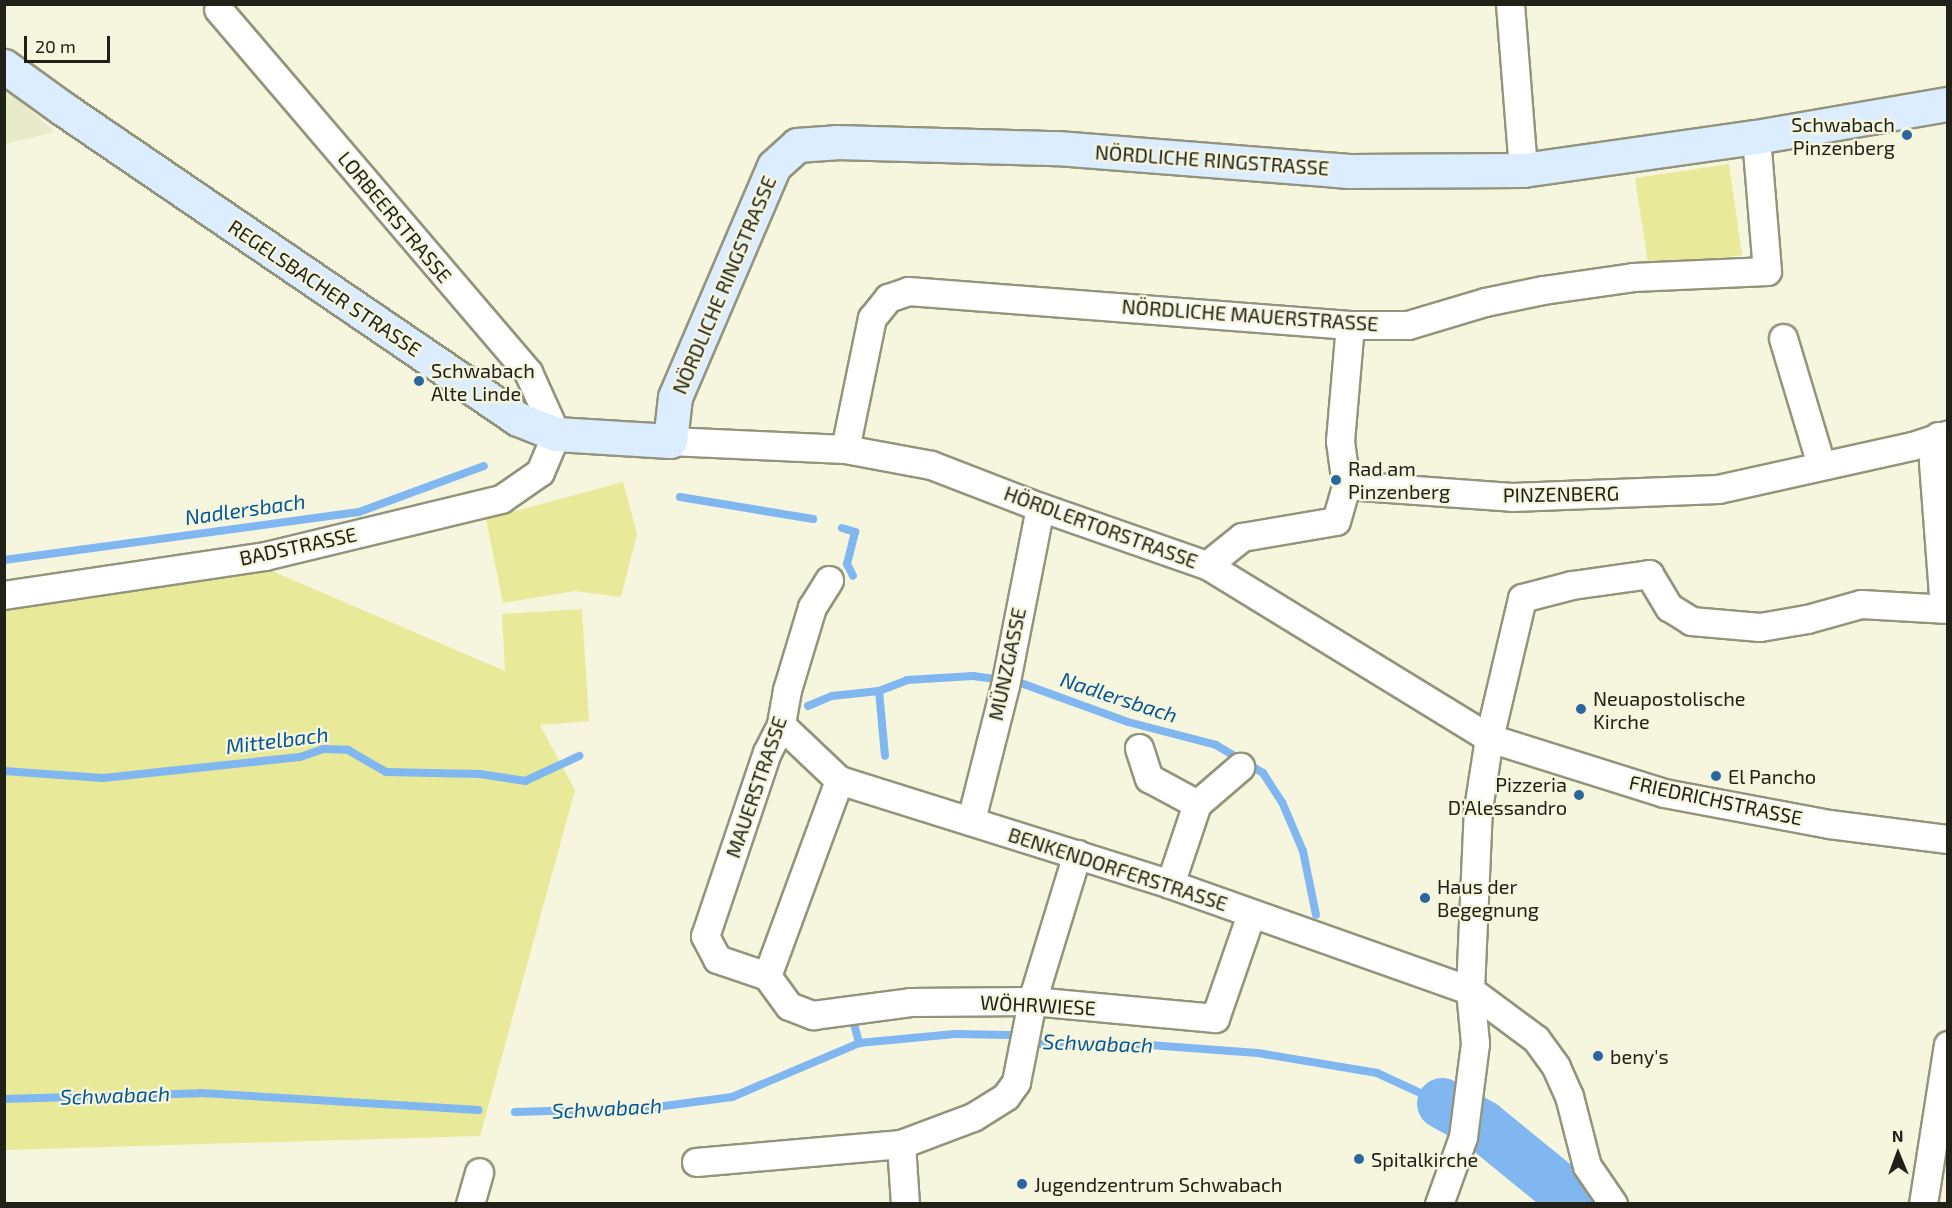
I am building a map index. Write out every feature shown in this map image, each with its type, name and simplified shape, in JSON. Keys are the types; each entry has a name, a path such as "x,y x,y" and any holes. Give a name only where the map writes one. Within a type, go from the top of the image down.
{"main road":[{"name":"REGELSBACHER STRASSE","path":"4,66 518,419 556,434 670,441"},
{"name":"NÖRDLICHE RINGSTRASSE","path":"670,441 675,397 774,166 796,145 836,142 1058,148 1349,171 1523,170 1756,137 1947,104"}],"street":[{"path":"1510,4 1523,170"},
{"name":"LORBEERSTRASSE","path":"218,9 528,372 556,434"},
{"name":"NÖRDLICHE MAUERSTRASSE","path":"844,449 872,318 888,298 908,291 1350,325 1407,325 1485,302 1543,290 1632,277 1767,271 1756,137"},
{"path":"1207,565 1242,537 1336,521 1347,485 1340,441 1350,325"},
{"path":"1783,338 1821,465"},
{"name":"BADSTRASSE","path":"4,596 265,556 501,499 540,472 556,434"},
{"path":"1439,1203 1463,1137 1475,1043 1470,990 1478,808 1489,738 1522,598 1572,585 1649,574 1669,607 1692,621 1760,627 1807,619 1861,604 1946,609 1934,462 1943,435"},
{"name":"PINZENBERG","path":"1347,485 1512,496 1718,489 1911,446 1943,435"},
{"name":"HÖRDLERTORSTRASSE","path":"670,441 844,449 931,465 1040,507 1207,565 1489,738"},
{"name":"MÜNZGASSE","path":"971,820 1006,677 1040,507"},
{"name":"MAUERSTRASSE","path":"767,976 717,959 705,936 766,752 781,725 787,690 812,607 829,580"},
{"name":"BENKENDORFERSTRASSE","path":"781,725 839,780 1170,884 1470,990 1536,1039 1556,1066 1569,1096 1587,1166 1613,1203"},
{"name":"FRIEDRICHSTRASSE","path":"1489,738 1664,792 1830,824 1947,839"},
{"path":"1139,748 1149,778 1197,804"},
{"path":"1170,884 1197,804 1240,767"},
{"path":"767,976 839,780"},
{"path":"696,1162 901,1144 973,1116 1006,1096 1016,1082 1017,1066 1030,1008 1077,854"},
{"name":"WÖHRWIESE","path":"767,976 789,1006 813,1016 910,1002 1215,1018 1251,914"},
{"path":"1923,1203 1947,1045"},
{"path":"901,1144 905,1203"},
{"path":"470,1203 479,1172"}],"shaded area":[{"path":"5,88 55,132 5,144"}],"green space":[{"path":"1729,164 1742,255 1649,269 1635,178"},
{"path":"623,482 637,534 621,597 575,591 503,603 486,519"},
{"path":"272,571 505,671 502,614 582,609 589,721 540,725 575,790 480,1136 5,1150 4,607"}],"waterway":[{"name":"Nadlersbach","path":"4,560 359,512 484,466"},
{"name":"Nadlersbach","path":"680,497 813,519"},
{"name":"Nadlersbach","path":"842,528 855,532 847,564 853,576"},
{"name":"Nadlersbach","path":"808,706 832,696 879,691 907,680 973,676 1018,682 1128,722 1216,745 1263,773 1282,802 1303,851 1316,915"},
{"path":"879,691 885,756"},
{"name":"Mittelbach","path":"4,771 103,778 300,757 323,749 348,750 386,772 480,774 525,781 579,756"},
{"path":"854,1024 859,1043"},
{"name":"Schwabach","path":"515,1112 649,1108 732,1097 859,1043 955,1034 1009,1035 1048,1046 1136,1044 1258,1053 1377,1073 1442,1103"},
{"name":"Schwabach","path":"4,1099 201,1093 478,1110"},
{"name":"Schwabach","path":"1442,1103 1482,1125 1579,1204"}],"place":[{"name":"Schwabach Pinzenberg","path":"1907,135"},
{"name":"Schwabach Alte Linde","path":"419,381"},
{"name":"Rad am Pinzenberg","path":"1336,480"},
{"name":"Neuapostolische Kirche","path":"1581,709"},
{"name":"El Pancho","path":"1716,776"},
{"name":"Pizzeria D’Alessandro","path":"1579,795"},
{"name":"Haus der Begegnung","path":"1425,898"},
{"name":"beny's","path":"1598,1056"},
{"name":"Spitalkirche","path":"1359,1159"},
{"name":"Jugendzentrum Schwabach","path":"1022,1184"}]}
